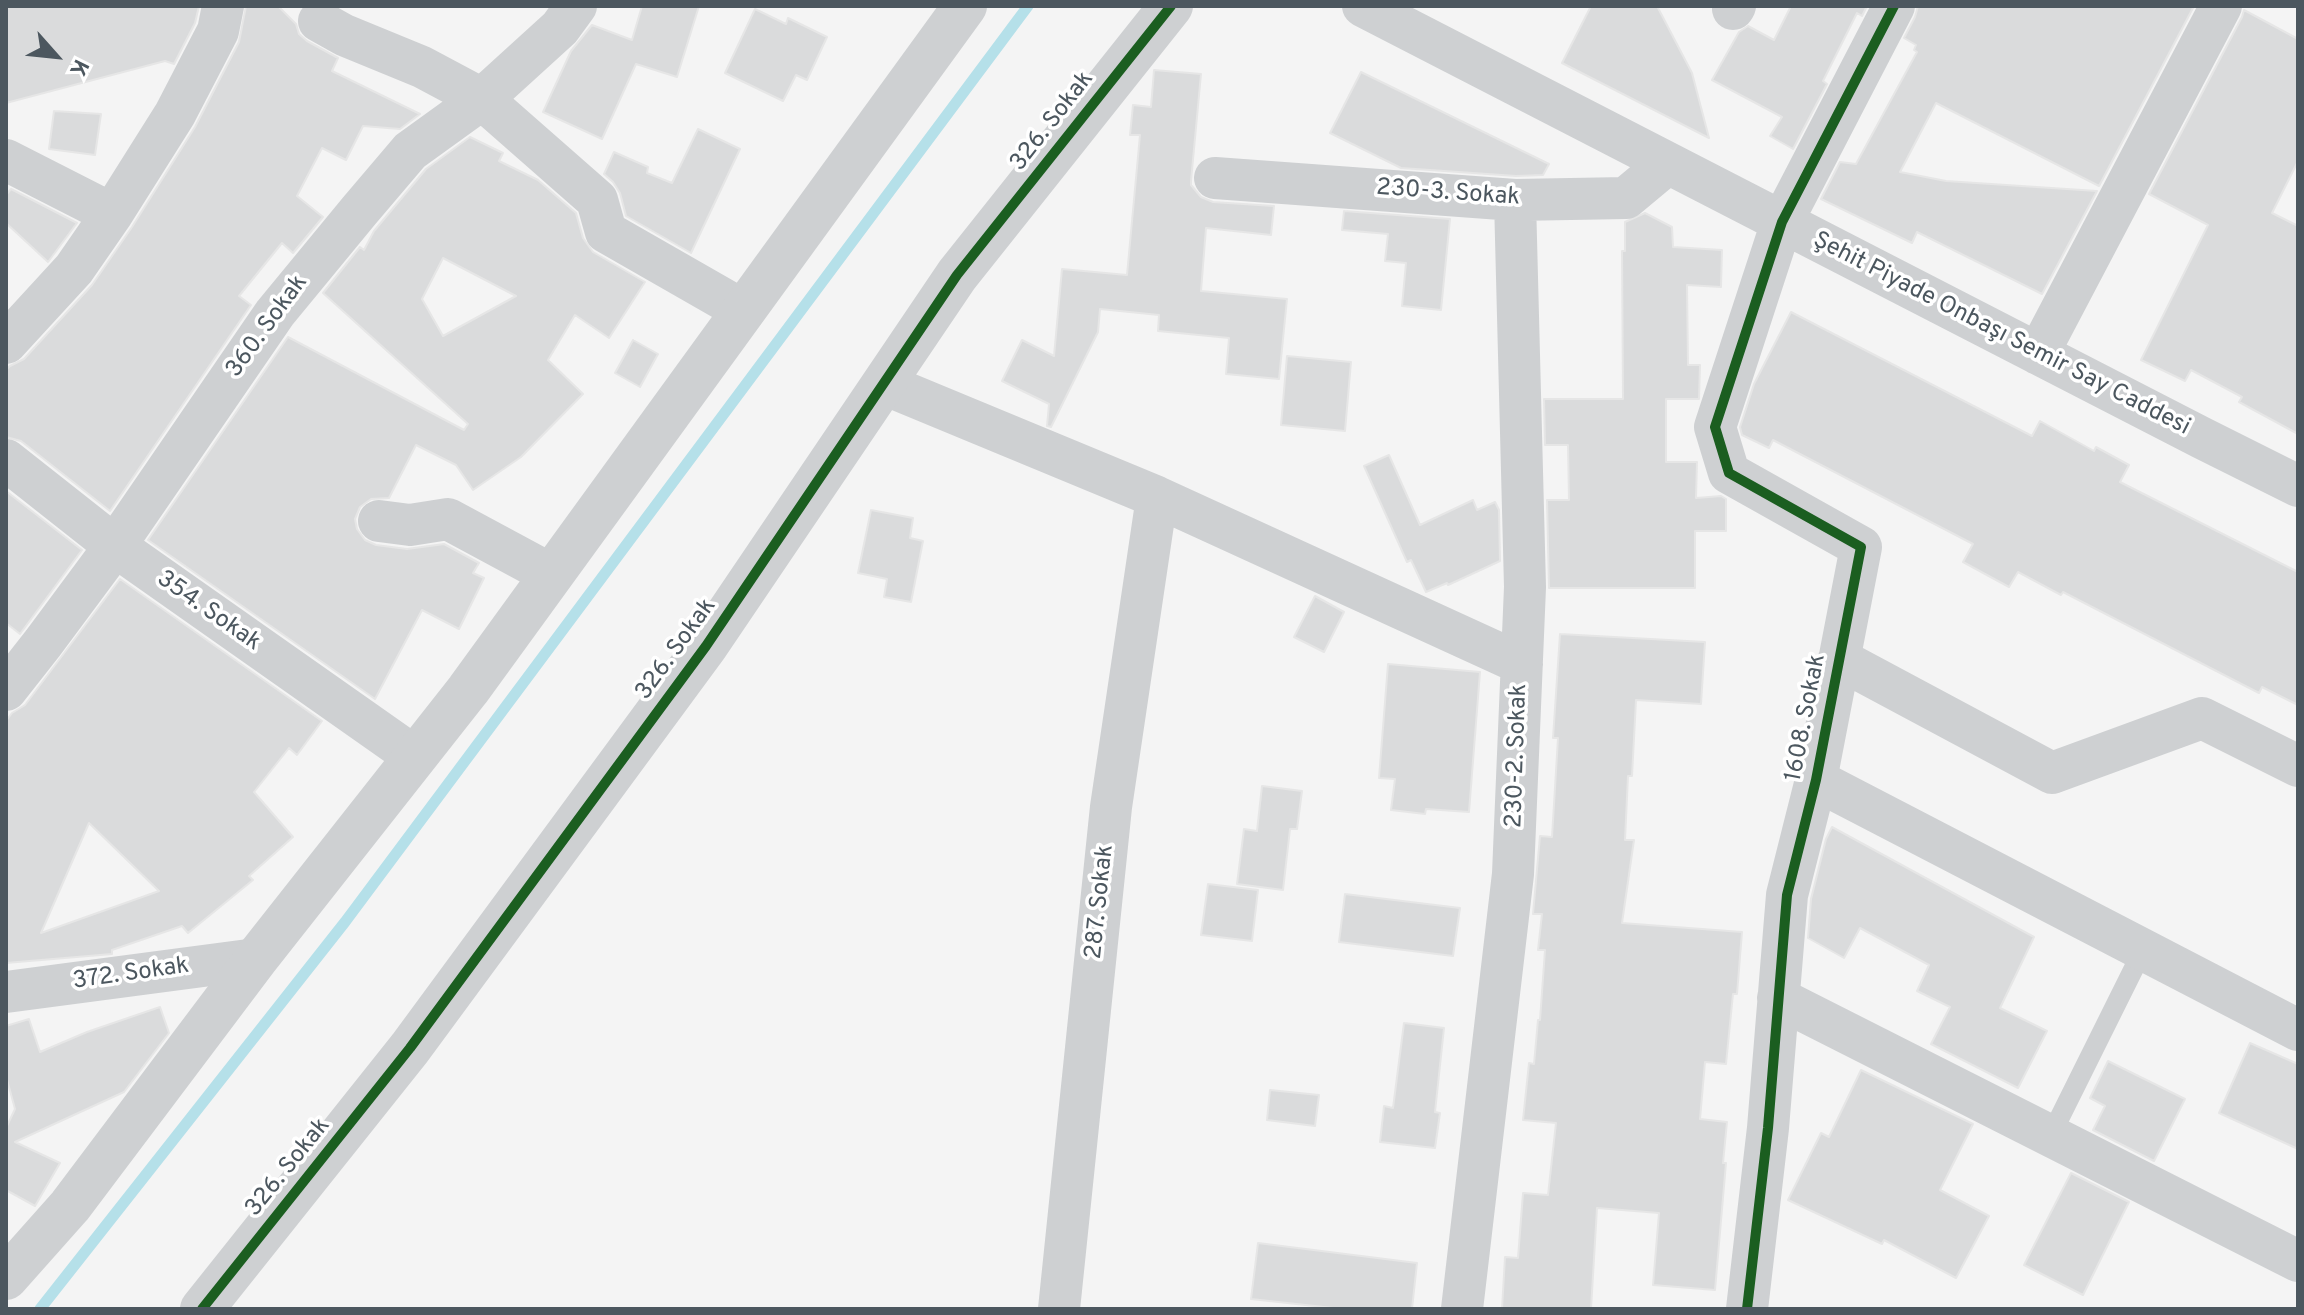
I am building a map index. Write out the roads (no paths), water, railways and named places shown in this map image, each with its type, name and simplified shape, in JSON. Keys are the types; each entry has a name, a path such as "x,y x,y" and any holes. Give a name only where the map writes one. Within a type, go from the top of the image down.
{"street":[{"path":"6,343 74,269 112,214 175,114 218,31 223,6"},
{"name":"360. Sokak","path":"6,690 115,546 284,302 410,151 482,99 560,28 576,6"},
{"path":"6,1278 70,1206 256,959 468,690 965,6"},
{"name":"326. Sokak","path":"202,1309 410,1048 697,659 957,275 1171,6"},
{"name":"Şehit Piyade Onbaşı Semir Say Caddesi","path":"1363,6 2038,354 2293,470"},
{"path":"1782,222 1894,6"},
{"path":"2038,354 2221,6"},
{"path":"319,21 344,35 422,67 482,99 597,200 606,232 744,311"},
{"path":"6,160 112,214"},
{"name":"230-3. Sokak","path":"1215,178 1515,200 1626,198 1668,163"},
{"name":"230-2. Sokak","path":"1462,1309 1513,874 1525,587 1515,200"},
{"name":"1608. Sokak","path":"1747,1309 1768,1128 1787,895 1816,780 1861,547 1729,473 1715,427 1782,222"},
{"path":"884,384 1157,497 1522,664"},
{"name":"354. Sokak","path":"6,460 115,546 415,757"},
{"name":"287. Sokak","path":"1059,1309 1111,807 1157,497"},
{"path":"379,521 410,525 448,519 552,575"},
{"path":"1839,659 2052,773 2202,718 2298,766"},
{"path":"1816,780 2298,1030"},
{"name":"372. Sokak","path":"6,992 256,959"},
{"path":"1778,998 2298,1261"}],"lane":[{"path":"2051,1135 2143,950"}],"waterway":[{"path":"40,1309 345,922 1028,6"}]}
